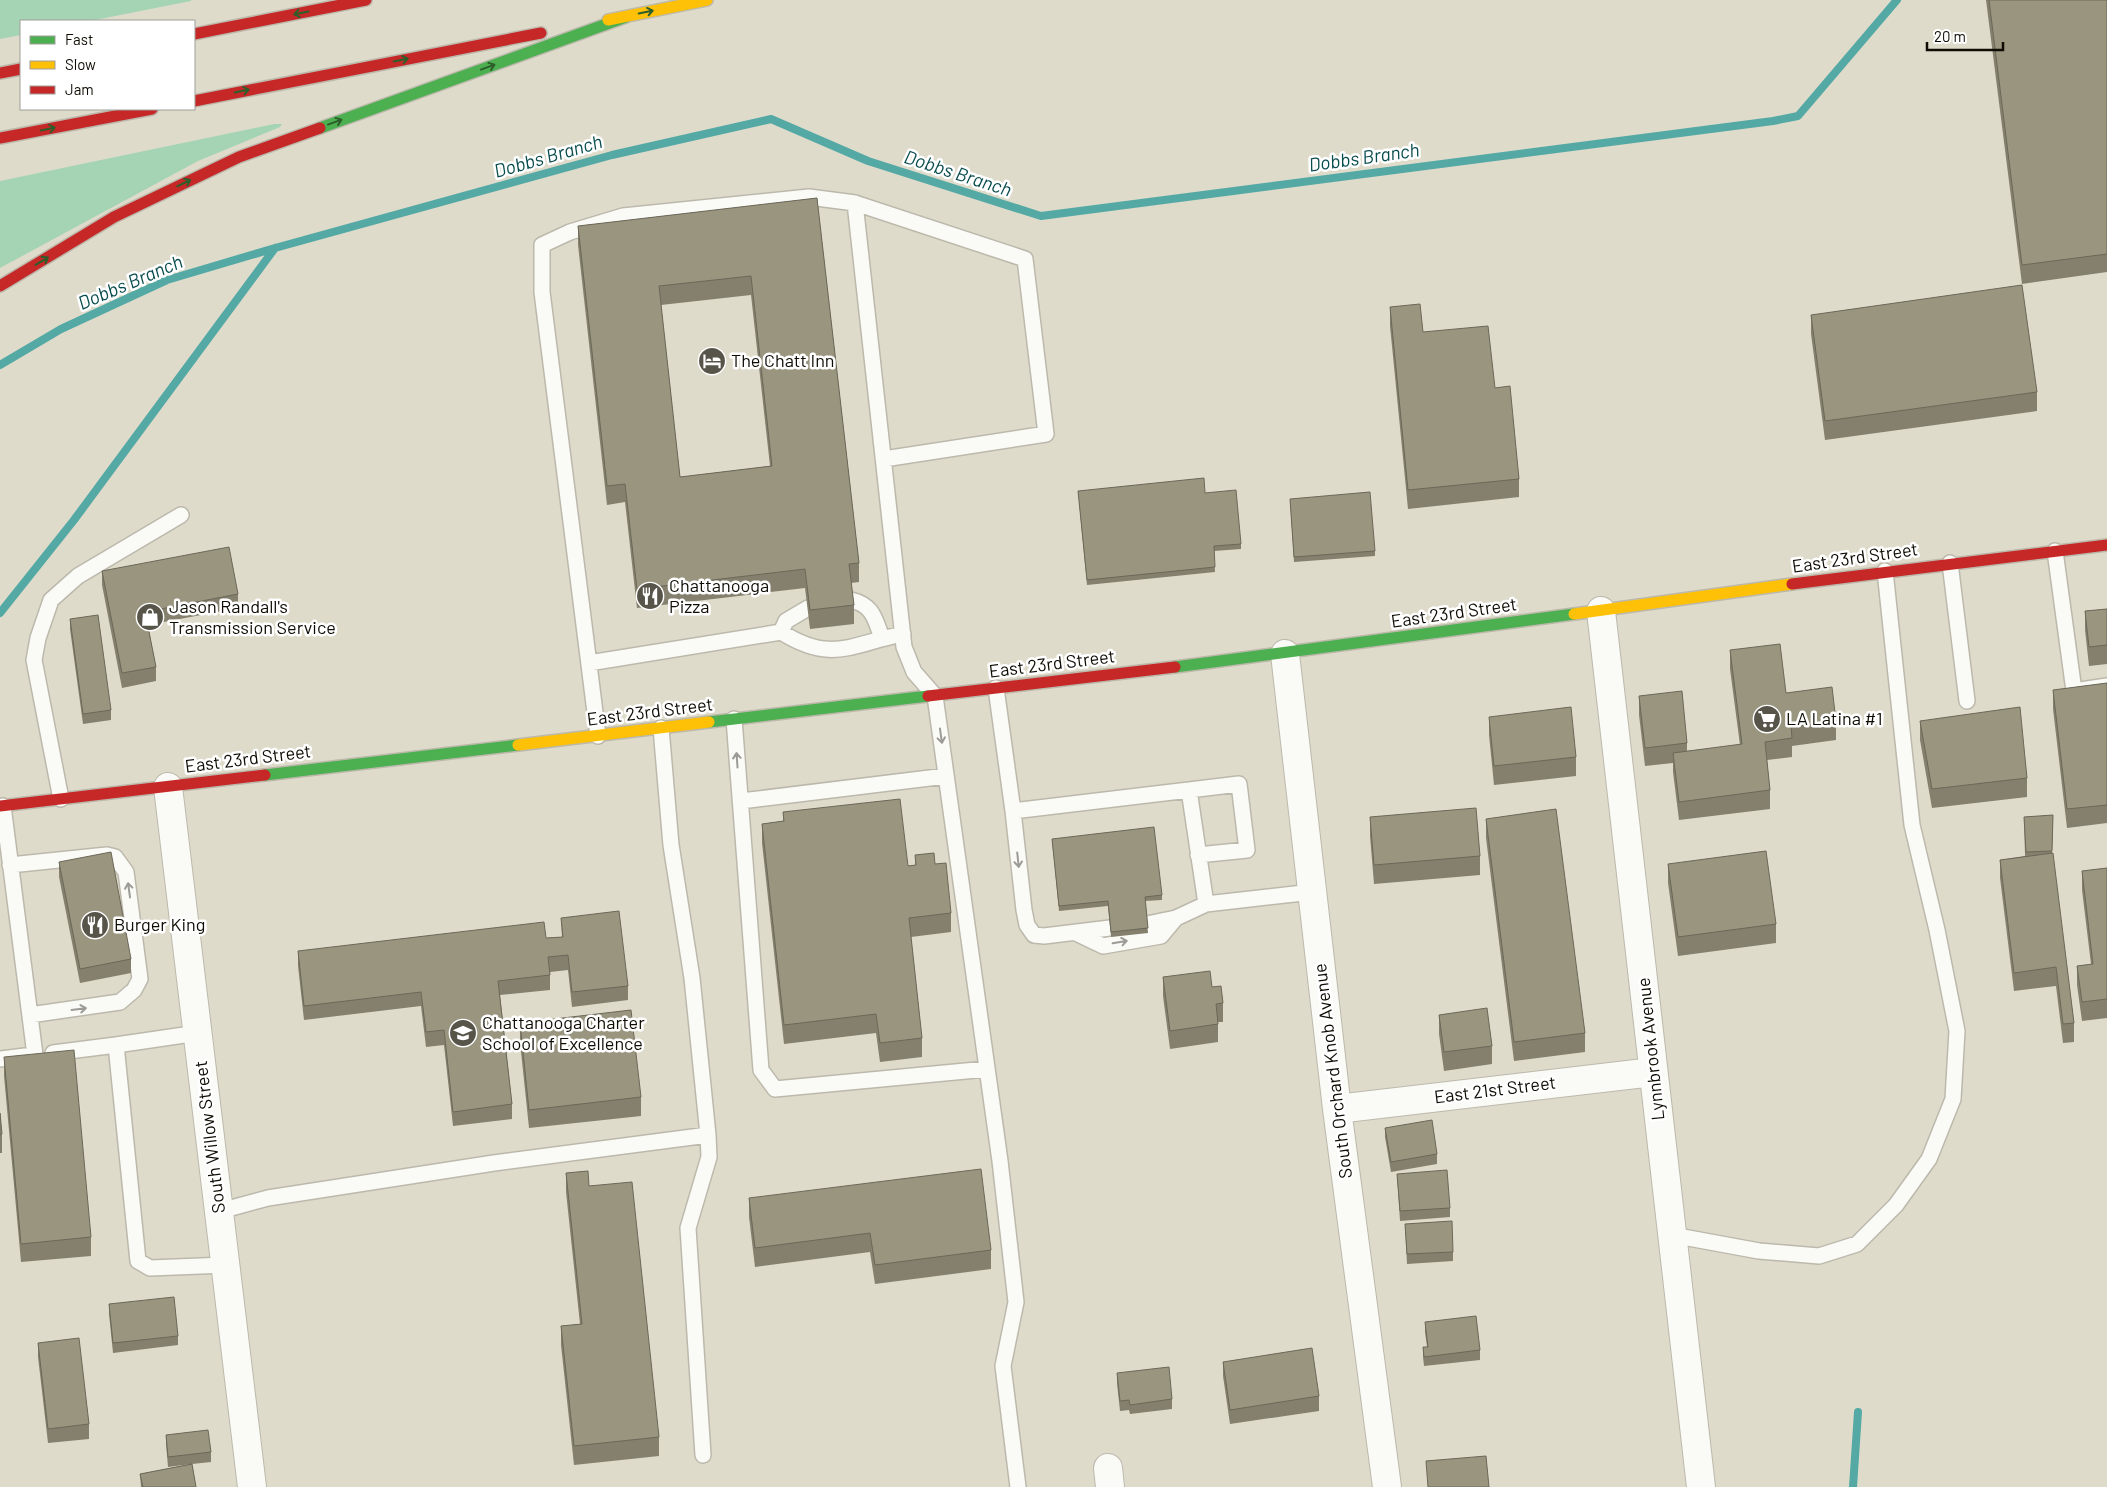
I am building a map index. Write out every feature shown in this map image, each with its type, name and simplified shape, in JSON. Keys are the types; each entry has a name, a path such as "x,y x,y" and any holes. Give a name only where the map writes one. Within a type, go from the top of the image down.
{"main road":[{"path":"195,34 366,0"},
{"path":"195,101 707,0"},
{"path":"0,286 114,217 239,157 626,17"},
{"path":"0,73 20,69"},
{"path":"0,138 147,110"},
{"name":"East 23rd Street","path":"1,806 1285,654 1885,571 2107,546"}],"street":[{"name":"Lynnbrook Avenue","path":"1601,611 1701,1487"},
{"name":"South Orchard Knob Avenue","path":"1285,654 1337,1109 1387,1487"},
{"name":"South Willow Street","path":"168,786 252,1487"},
{"name":"East 21st Street","path":"1337,1109 1654,1072"}],"lane":[{"path":"598,736 542,292 542,244 570,232 623,216 809,197 855,203 1025,259 1046,434 884,459"},
{"path":"855,203 904,647 914,672 935,696 987,1069 1016,1302 1003,1366 1018,1487"},
{"path":"61,799 34,660 38,638 51,600 78,576 181,515"},
{"path":"2055,551 2074,691 2107,686"},
{"path":"1950,563 1967,700"},
{"path":"1672,1234 1759,1251 1819,1256 1857,1244 1896,1205 1929,1159 1953,1099 1957,1031 1937,930 1912,825 1885,571"},
{"path":"851,600 863,603 874,616 882,638"},
{"path":"781,632 786,621 808,608"},
{"path":"589,663 781,632 798,643 818,650 840,649 903,634"},
{"path":"996,688 1027,925 1034,935 1110,928"},
{"path":"734,719 761,1070 775,1089 987,1069"},
{"path":"661,728 671,845 692,978 708,1135 709,1157 688,1228 704,1455"},
{"path":"741,801 946,776"},
{"path":"1013,811 1239,784 1247,850 1198,855"},
{"path":"1189,790 1206,904"},
{"path":"1,806 35,1055"},
{"path":"10,865 107,855 115,857 126,872 140,979 134,990 120,1002 112,1004 30,1015"},
{"path":"1147,924 1176,918 1206,904 1312,892"},
{"path":"1075,932 1103,946 1161,936 1176,918"},
{"path":"0,1059 198,1033"},
{"path":"116,1045 138,1261 150,1268 226,1264"},
{"path":"220,1211 268,1198 494,1163 708,1135"}],"green space":[{"path":"0,0 191,0 95,20 20,20 20,35 0,39"},
{"path":"274,124 282,124 280,127 198,161 0,268 0,181"}],"building":[{"path":"1989,0 2107,0 2107,254 2022,265"},
{"path":"817,198 859,563 849,564 854,605 810,610 805,569 637,589 625,484 607,486 578,226","holes":["751,276 772,466 680,477 659,286"]},
{"path":"2022,285 2037,392 1825,421 1811,315"},
{"path":"1420,304 1423,332 1488,326 1495,388 1510,386 1519,479 1408,490 1390,307"},
{"path":"1204,478 1205,493 1236,490 1241,544 1214,546 1215,567 1087,580 1078,491"},
{"path":"1370,492 1375,551 1294,557 1290,499"},
{"name":"Jason Randall's Transmission Service","path":"229,547 238,594 145,612 156,667 122,673 102,571"},
{"path":"2107,609 2107,645 2089,647 2085,611"},
{"path":"98,615 111,710 83,714 70,619"},
{"path":"1780,644 1786,693 1832,687 1836,721 1791,727 1792,738 1765,742 1770,790 1679,802 1673,753 1742,744 1730,650"},
{"path":"2107,683 2107,805 2067,809 2053,690"},
{"path":"1682,691 1687,743 1645,748 1639,696"},
{"path":"1571,707 1576,757 1494,766 1489,717"},
{"path":"2020,707 2027,778 1932,789 1920,721"},
{"path":"900,799 908,866 916,865 915,855 934,853 935,864 946,863 951,913 909,918 922,1038 880,1043 876,1014 784,1025 762,824 784,821 783,812"},
{"path":"1476,808 1480,856 1374,865 1370,817"},
{"path":"1556,809 1585,1033 1514,1042 1486,819"},
{"path":"2053,815 2052,851 2026,852 2024,817"},
{"path":"1154,827 1162,895 1145,897 1148,928 1111,932 1108,901 1059,906 1052,839"},
{"path":"1766,851 1776,924 1678,937 1668,864"},
{"name":"Burger King","path":"111,852 131,959 80,969 59,862"},
{"path":"2053,853 2074,1023 2063,1024 2056,967 2014,973 2000,860"},
{"path":"2107,868 2107,999 2082,1002 2077,966 2093,964 2082,871"},
{"name":"Chattanooga Charter School of Excellence","path":"619,911 628,986 572,992 568,955 548,957 550,975 498,981 512,1104 453,1112 444,1030 426,1032 421,992 304,1006 298,951 544,922 546,938 563,937 561,918"},
{"path":"1210,971 1212,987 1221,986 1223,1003 1216,1004 1218,1024 1170,1031 1163,977"},
{"path":"1487,1008 1492,1046 1444,1052 1439,1015"},
{"path":"631,1010 641,1097 529,1110 520,1023"},
{"path":"74,1050 91,1237 21,1244 4,1057"},
{"path":"0,1113 2,1134 0,1135"},
{"path":"1432,1120 1437,1154 1391,1162 1385,1128"},
{"path":"981,1169 991,1250 875,1265 870,1233 755,1248 749,1198"},
{"path":"1447,1170 1450,1208 1400,1211 1397,1174"},
{"path":"588,1171 589,1186 632,1182 659,1437 574,1446 561,1326 582,1324 566,1173"},
{"path":"1452,1221 1453,1252 1407,1254 1405,1224"},
{"path":"174,1297 178,1336 113,1343 109,1304"},
{"path":"1476,1316 1480,1350 1424,1357 1423,1347 1428,1347 1425,1322"},
{"path":"79,1338 89,1424 48,1429 38,1343"},
{"path":"1312,1348 1319,1396 1230,1410 1223,1362"},
{"path":"1169,1367 1172,1399 1130,1405 1129,1400 1120,1401 1117,1373"},
{"path":"208,1430 211,1452 168,1457 166,1435"},
{"path":"1486,1456 1489,1487 1428,1487 1426,1461"},
{"path":"192,1464 196,1487 143,1487 140,1474"}],"waterway":[{"name":"Dobbs Branch","path":"0,365 61,329 167,280 275,248 612,155 771,119 868,161 1041,216 1773,121 1798,116 1897,0"},
{"path":"0,613 74,520 275,248"},
{"path":"1853,1487 1858,1412"}],"traffic: fast":[{"path":"320,128 626,17"},
{"path":"1175,667 1574,614"},
{"path":"709,722 928,696"},
{"path":"265,775 518,745"}],"traffic: slow":[{"path":"608,20 707,0"},
{"path":"1574,614 1792,584"},
{"path":"518,745 709,722"}],"traffic: jam":[{"path":"195,34 366,0"},
{"path":"195,101 541,33"},
{"path":"0,73 20,69"},
{"path":"0,138 147,110"},
{"path":"0,286 114,217 239,157 320,128"},
{"path":"1792,584 2107,545"},
{"path":"928,696 1175,667"},
{"path":"0,806 265,775"}],"place":[{"name":"The Chatt Inn","path":"712,361"},
{"name":"Chattanooga Pizza","path":"650,596"},
{"name":"Jason Randall's Transmission Service","path":"150,617"},
{"name":"LA Latina #1","path":"1767,719"},
{"name":"Burger King","path":"95,925"},
{"name":"Chattanooga Charter School of Excellence","path":"463,1033"}]}
